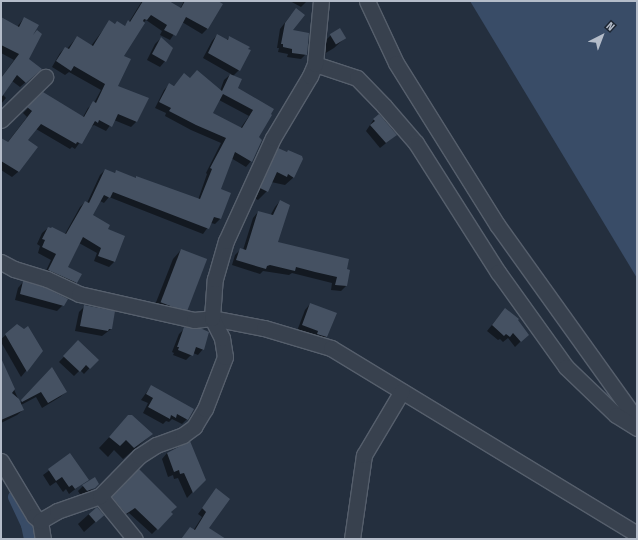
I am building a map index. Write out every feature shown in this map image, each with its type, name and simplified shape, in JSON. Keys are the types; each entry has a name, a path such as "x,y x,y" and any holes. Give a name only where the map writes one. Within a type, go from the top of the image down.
{"street":[{"path":"40,521 57,511 100,496 139,456 156,445 183,435 194,427 205,409 225,357 222,338 212,318 215,279 226,241 273,138 310,76 315,64 321,1"},
{"path":"367,1 396,63 498,226 637,420"},
{"path":"315,64 357,78 384,106 416,143 498,272 566,367 616,415 637,428"},
{"path":"1,120 45,78"},
{"path":"1,262 14,269 46,279 79,294 194,320 212,318 264,328 332,348 637,534"},
{"path":"352,539 364,455 402,391"},
{"path":"1,461 34,516 40,521 43,539"},
{"path":"100,496 135,539"}],"water":[{"path":"470,1 637,1 637,278"}],"building":[{"path":"143,1 169,1 181,8 185,1 218,1 223,4 208,29 186,17 176,36 164,30 167,25 151,15 147,20 144,19 143,21 145,23 124,56 131,59 118,86 149,98 137,122 118,114 112,127 99,120 98,123 95,121 82,144 77,142 76,144 41,124 28,140 38,147 19,172 1,161 1,138 8,142 32,111 27,107 43,92 84,117 93,101 96,103 105,84 74,66 71,71 56,61 65,47 69,49 77,36 93,46 109,20 115,24 117,21 125,26 128,20 130,22"},
{"path":"296,8 305,15 293,30 309,33 307,55 292,53 292,49 283,47 283,44 281,44 285,23"},
{"path":"1,17 19,27 24,17 39,25 33,35 37,30 42,34 29,59 42,69 26,83 17,75 1,98 1,78 19,54 1,45"},
{"path":"340,28 346,38 336,44 330,34"},
{"path":"217,34 228,40 229,36 250,47 248,49 251,50 240,71 208,53"},
{"path":"161,37 173,48 166,62 152,54"},
{"path":"197,70 222,91 230,74 242,79 238,88 274,109 259,137 262,140 252,162 235,152 221,189 231,193 221,219 214,217 209,229 113,192 110,198 104,195 93,215 110,225 108,229 125,236 115,262 98,256 101,248 83,237 68,267 82,274 77,283 48,270 56,254 42,247 45,240 42,239 48,227 52,227 66,234 85,201 89,203 105,169 115,173 116,170 136,178 136,176 200,199 212,169 210,168 226,138 169,111 171,108 159,102 169,83 174,86 184,73 190,78","holes":["223,94 253,110 242,128 213,113"]},
{"path":"379,114 397,135 386,143 370,125 375,121 373,119"},
{"path":"278,148 287,152 288,150 302,156 303,159 294,178 288,174 287,177 277,172 268,192 260,188"},
{"path":"280,200 290,205 278,242 349,259 347,269 350,270 347,286 335,285 337,277 296,267 295,271 270,265 267,266 266,269 236,260 240,248 246,250 258,211 273,215"},
{"path":"181,249 207,259 187,312 161,302"},
{"path":"23,281 44,287 68,299 64,306 20,294"},
{"path":"310,303 337,313 327,337 317,334 318,331 302,325"},
{"path":"84,305 115,311 112,329 109,329 108,331 80,326"},
{"path":"505,308 519,319 518,320 529,335 521,342 513,333 510,337 506,334 504,336 492,325"},
{"path":"17,324 24,329 28,326 43,351 27,372 5,334"},
{"path":"184,327 200,328 209,332 204,350 196,347 193,356 178,350 179,347 177,347"},
{"path":"78,340 99,360 90,369 86,365 80,372 63,356"},
{"path":"1,358 15,389 12,393 19,399 24,410 1,420"},
{"path":"52,367 67,392 48,403 41,392 22,402 21,400"},
{"path":"151,385 194,409 188,420 177,414 176,418 171,415 170,419 148,407 153,398 146,394"},
{"path":"128,415 132,415 153,434 134,448 126,440 120,446 109,437"},
{"path":"190,441 206,480 193,493 184,473 180,474 179,470 174,472 167,453"},
{"path":"70,453 89,480 75,489 72,485 69,487 62,477 56,481 48,469"},
{"path":"139,469 177,507 171,512 173,514 158,530 135,508 126,514 112,497"},
{"path":"95,477 99,484 95,488 87,491 82,485"},
{"path":"216,488 230,499 209,528 226,539 181,539 190,527 195,530 206,512 202,508"},
{"path":"97,507 104,515 96,523 89,514"}],"waterway":[{"path":"15,497 28,525 31,539"}]}
